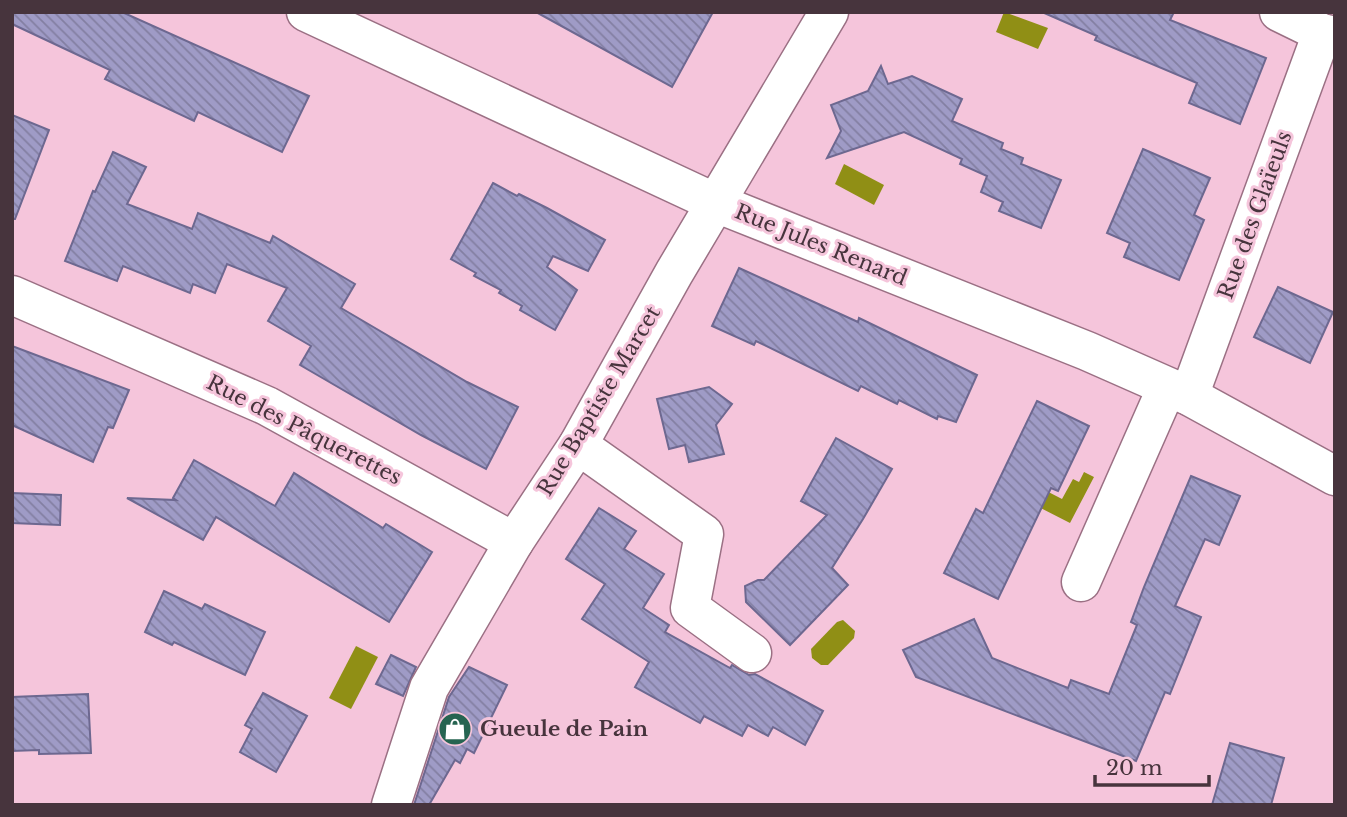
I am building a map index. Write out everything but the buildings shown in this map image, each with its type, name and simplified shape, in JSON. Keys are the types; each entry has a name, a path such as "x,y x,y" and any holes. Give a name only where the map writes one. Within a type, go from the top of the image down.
{"street":[{"name":"Rue Jules Renard","path":"306,12 716,203 1087,351 1178,392 1335,476"},
{"name":"Rue Baptiste Marcet","path":"393,804 429,688 514,542 578,445 829,12"},
{"path":"1279,12 1328,35"},
{"name":"Rue des Glaïeuls","path":"1081,582 1178,392 1328,35"},
{"name":"Rue des Pâquerettes","path":"12,295 267,406 514,542"},
{"path":"578,445 704,534 690,608 752,653"}],"shaded area":[{"path":"1004,12 1048,28 1038,49 996,32"},
{"path":"844,164 884,185 874,205 835,184"},
{"path":"1084,472 1094,477 1070,523 1023,499 1031,483 1062,499 1073,479 1079,482"},
{"path":"843,620 855,631 854,638 828,665 821,665 812,658 811,649 837,622"},
{"path":"356,646 378,657 351,709 329,698"}],"place":[{"name":"Gueule de Pain","path":"455,729"}]}
